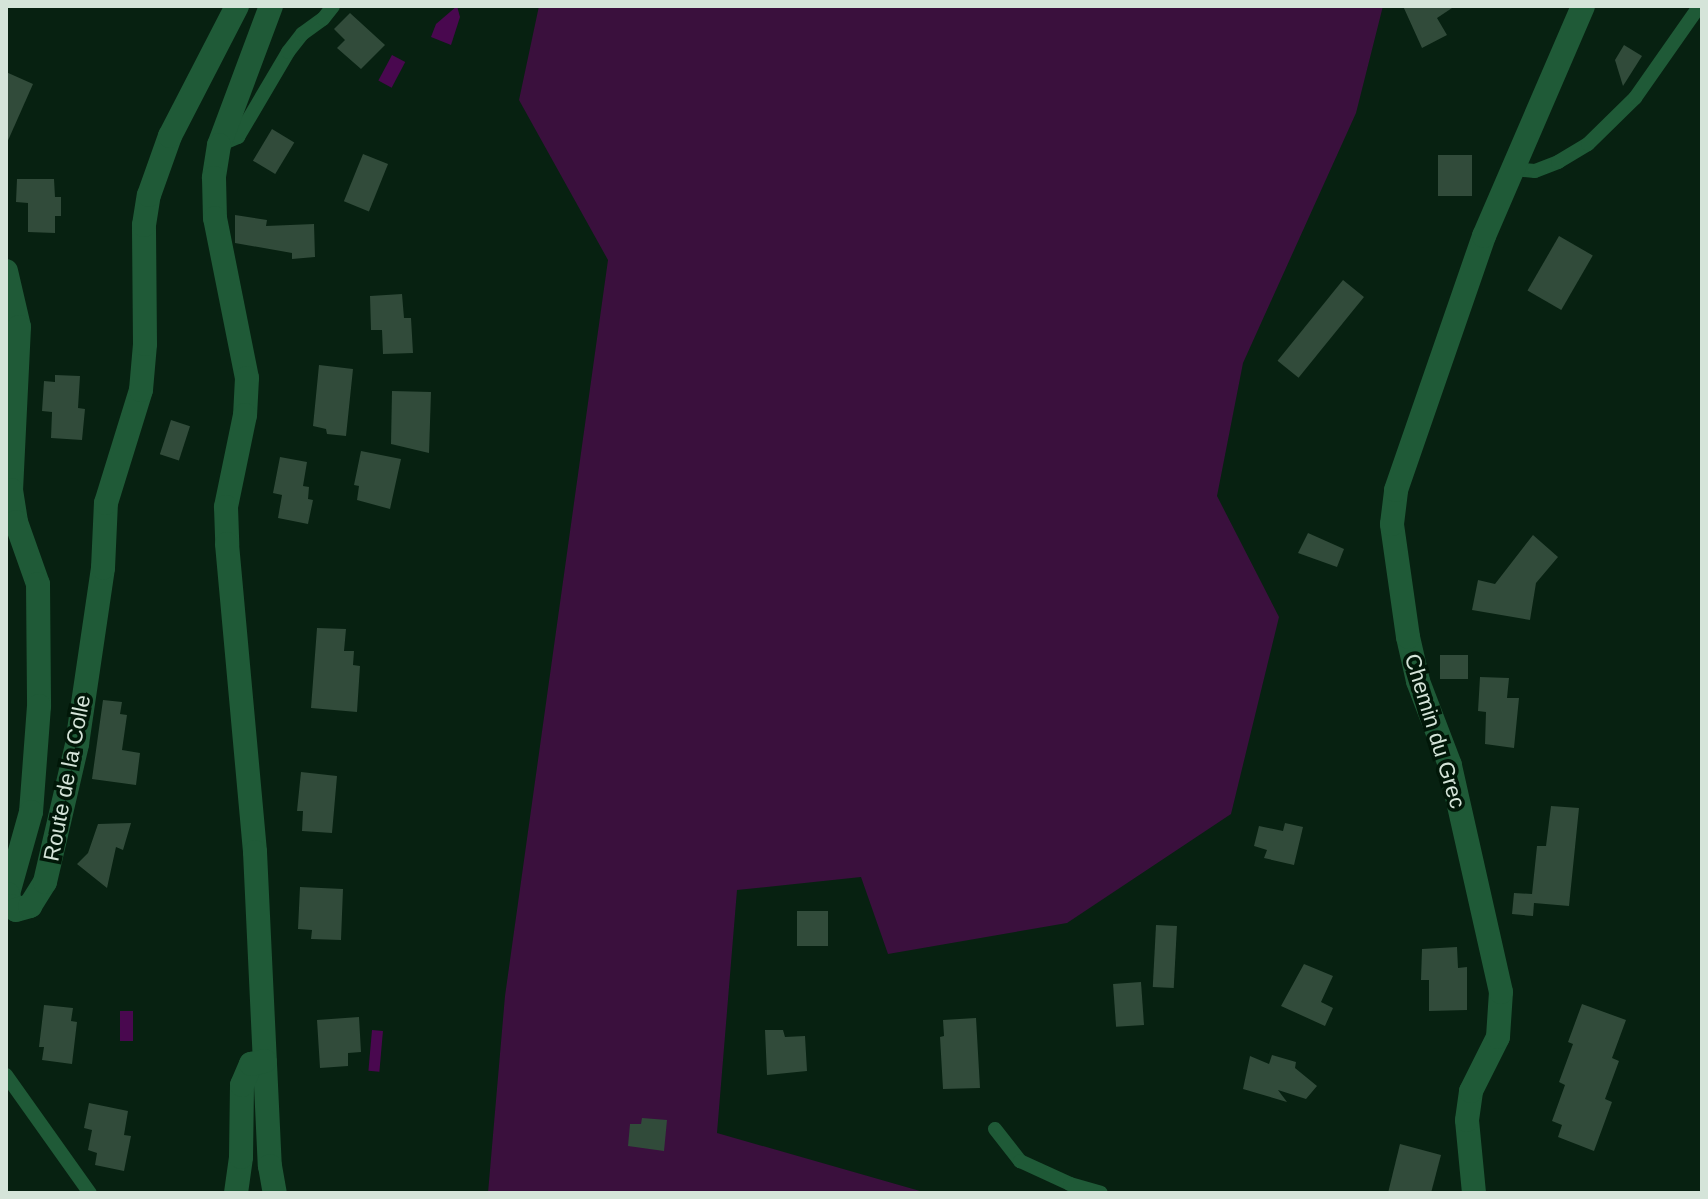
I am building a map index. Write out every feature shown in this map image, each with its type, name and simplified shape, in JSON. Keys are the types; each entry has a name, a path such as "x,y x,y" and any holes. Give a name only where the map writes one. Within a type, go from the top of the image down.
{"street":[{"name":"Route de la Colle","path":"6,271 19,327 11,490 16,522 38,584 39,706 31,812 12,876 8,909 16,910 30,906 45,882 77,744 103,568 106,503 141,390 145,344 144,225 149,195 170,136 237,6"},
{"path":"271,6 219,145 214,178 215,218 247,378 245,415 226,507 226,532 255,852 275,1193"},
{"name":"Chemin du Grec","path":"1474,1193 1469,1106 1471,1091 1498,1037 1501,992 1450,765 1418,681 1392,524 1396,490 1484,236 1583,6"},
{"path":"236,1193 241,1157 242,1085 251,1064 265,1061"}],"lane":[{"path":"219,145 238,137 288,52 302,34 323,19 333,6"},
{"path":"1513,169 1535,171 1588,144 1635,98 1696,11"},
{"path":"6,1075 90,1193"},
{"path":"995,1129 1020,1161 1070,1184 1101,1193"}],"shaded area":[{"path":"457,6 460,17 451,45 431,37 436,24"},
{"path":"539,6 1383,6 1356,113 1243,363 1217,496 1279,617 1231,814 1067,923 888,954 861,877 737,890 717,1133 927,1193 488,1193 505,996 608,260 519,100"},
{"path":"392,55 405,62 392,88 378,81"},
{"path":"120,1011 133,1011 133,1041 120,1041"},
{"path":"372,1030 383,1031 379,1072 368,1071"}],"building":[{"path":"1403,6 1455,6 1437,18 1447,35 1422,48"},
{"path":"350,13 385,45 361,69 337,48 345,40 334,29"},
{"path":"1624,45 1642,56 1623,86 1615,60"},
{"path":"6,72 33,84 6,145"},
{"path":"272,129 294,142 275,174 253,161"},
{"path":"363,154 388,164 369,211 344,201"},
{"path":"1438,155 1472,155 1472,196 1438,196"},
{"path":"17,179 54,179 55,197 61,197 61,216 55,216 55,233 28,232 28,203 16,202"},
{"path":"235,215 267,220 266,226 314,224 315,257 292,259 292,253 235,243"},
{"path":"1559,236 1593,256 1561,310 1528,291"},
{"path":"1343,280 1364,297 1299,378 1278,361"},
{"path":"402,294 404,318 411,318 413,353 383,354 382,330 371,330 370,296"},
{"path":"319,365 353,369 346,436 327,434 326,429 313,426"},
{"path":"55,375 80,376 78,408 85,409 82,440 51,438 52,412 42,411 44,381 55,382"},
{"path":"392,391 431,392 429,453 391,444"},
{"path":"171,420 190,426 179,460 160,454"},
{"path":"361,451 401,459 390,509 357,500 359,486 354,485"},
{"path":"280,457 307,462 303,486 309,487 308,499 313,500 308,524 278,518 282,495 273,493"},
{"path":"1308,533 1344,549 1337,567 1298,553"},
{"path":"1533,535 1558,557 1536,583 1530,620 1472,610 1478,580 1495,584"},
{"path":"317,628 346,629 344,651 354,651 353,665 360,666 357,712 311,708"},
{"path":"1440,655 1468,655 1468,679 1440,679"},
{"path":"1480,677 1509,678 1507,698 1519,698 1514,748 1485,744 1486,712 1478,711"},
{"path":"103,700 122,702 120,714 127,715 122,750 140,753 136,785 92,779"},
{"path":"301,772 337,776 332,833 302,831 303,811 297,811"},
{"path":"1551,806 1579,808 1569,906 1534,903 1533,916 1512,914 1514,893 1532,894 1537,846 1546,846"},
{"path":"131,823 123,850 116,847 107,888 77,864 88,853 98,824"},
{"path":"1285,823 1303,827 1294,865 1264,858 1267,850 1254,846 1259,826 1283,831"},
{"path":"300,887 343,889 341,940 311,939 312,930 298,929"},
{"path":"797,911 828,911 828,946 797,946"},
{"path":"1156,925 1177,926 1174,988 1153,987"},
{"path":"1457,947 1458,968 1467,967 1467,1010 1429,1011 1429,980 1421,980 1422,949"},
{"path":"1304,964 1333,976 1321,1002 1333,1008 1325,1026 1281,1006"},
{"path":"1141,982 1144,1025 1116,1027 1113,984"},
{"path":"1582,1004 1626,1020 1612,1058 1619,1061 1605,1099 1612,1102 1594,1151 1558,1137 1562,1125 1552,1121 1565,1085 1559,1082 1573,1044 1568,1042"},
{"path":"44,1005 73,1008 71,1021 77,1022 72,1064 42,1060 44,1047 39,1047"},
{"path":"359,1017 361,1052 348,1053 348,1066 320,1068 317,1020"},
{"path":"976,1018 980,1088 943,1089 940,1037 944,1036 943,1020"},
{"path":"765,1030 783,1030 785,1037 805,1036 807,1071 767,1075"},
{"path":"1272,1055 1296,1062 1295,1068 1317,1086 1306,1099 1278,1090 1287,1102 1243,1089 1250,1056 1269,1064"},
{"path":"89,1103 128,1111 124,1135 131,1136 124,1171 95,1165 97,1153 88,1150 92,1130 84,1128"},
{"path":"642,1118 667,1120 664,1151 628,1146 630,1124 641,1124"},
{"path":"1400,1144 1441,1155 1431,1193 1388,1193"}]}
